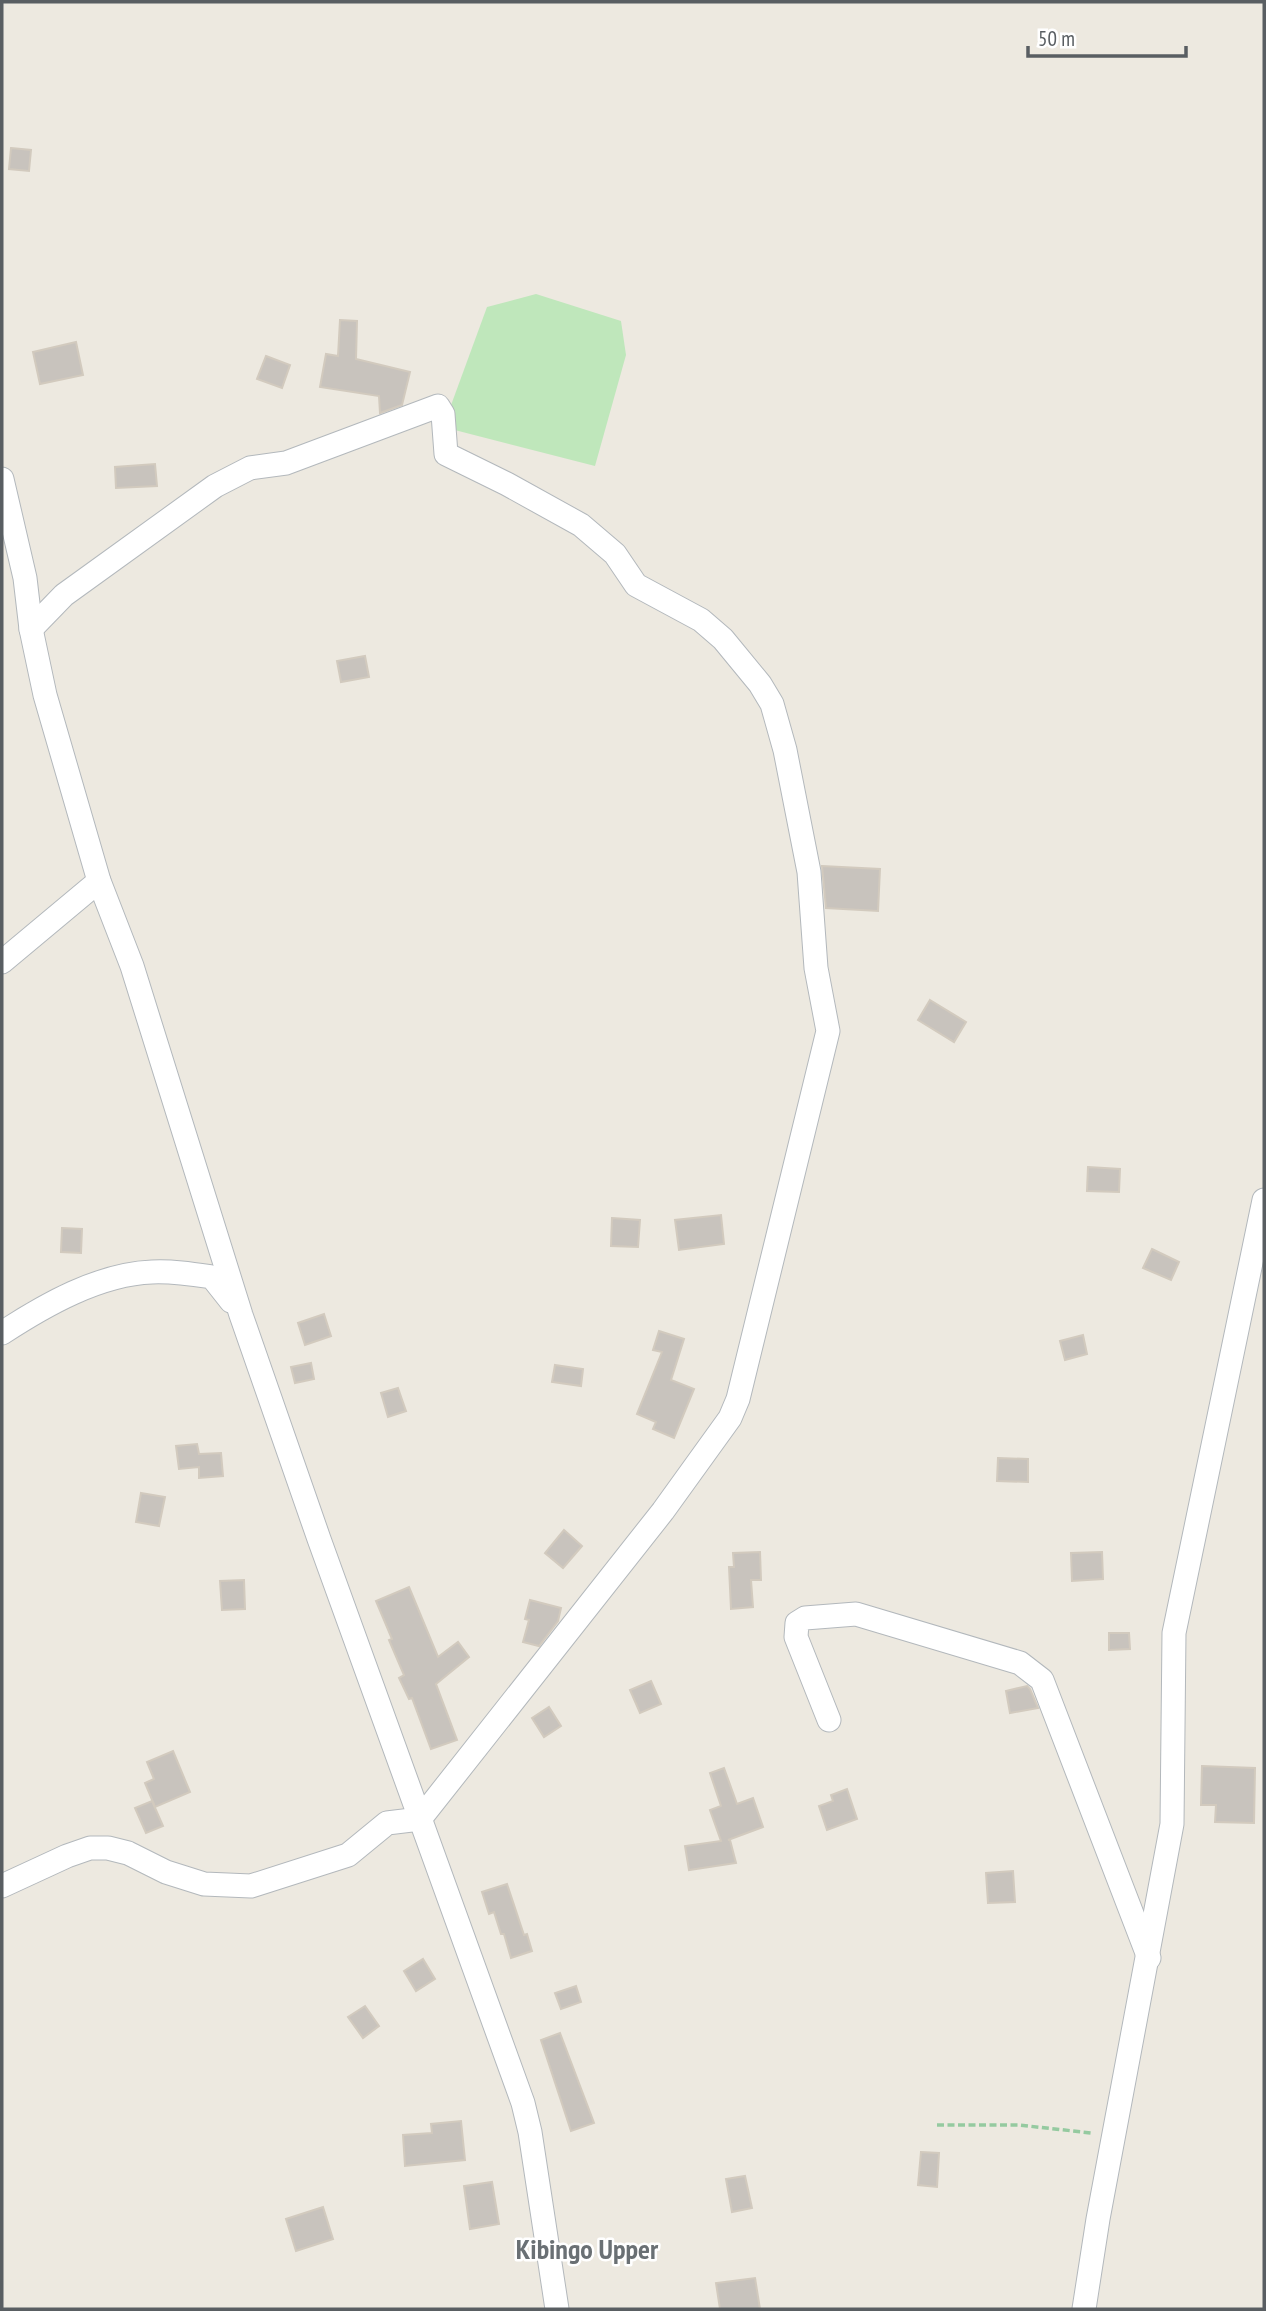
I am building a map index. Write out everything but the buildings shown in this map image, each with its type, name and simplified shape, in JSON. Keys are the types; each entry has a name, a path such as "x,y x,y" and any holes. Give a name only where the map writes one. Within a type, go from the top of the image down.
{"street":[{"path":"2,1886 90,1848 108,1848 128,1853 166,1872 204,1884 251,1886 348,1855 387,1823 420,1819 663,1511 730,1418 738,1399 828,1031 816,968 809,872 785,750 772,704 760,684 723,639 701,620 636,585 615,554 581,525 446,454 443,414 438,406 286,463 250,468 215,486 64,595 31,629"},
{"path":"2,479 24,578 31,629 61,755 99,881 132,966 241,1315 523,2103 530,2132 557,2309"},
{"path":"2,962 99,881"},
{"path":"1084,2309 1172,1824 1174,1633 1264,1200"},
{"path":"2,1333 79,1290 119,1277 150,1272 212,1277 241,1315"},
{"path":"829,1720 796,1637 797,1623 805,1618 856,1614 1020,1663 1032,1670 1042,1680 1149,1958"}],"path":[{"path":"937,2125 1019,2125 1114,2136"}],"green space":[{"path":"536,294 621,321 626,355 595,466 443,427 487,307"}],"district":[{"name":"Kibingo Upper","path":"587,2249"}]}
